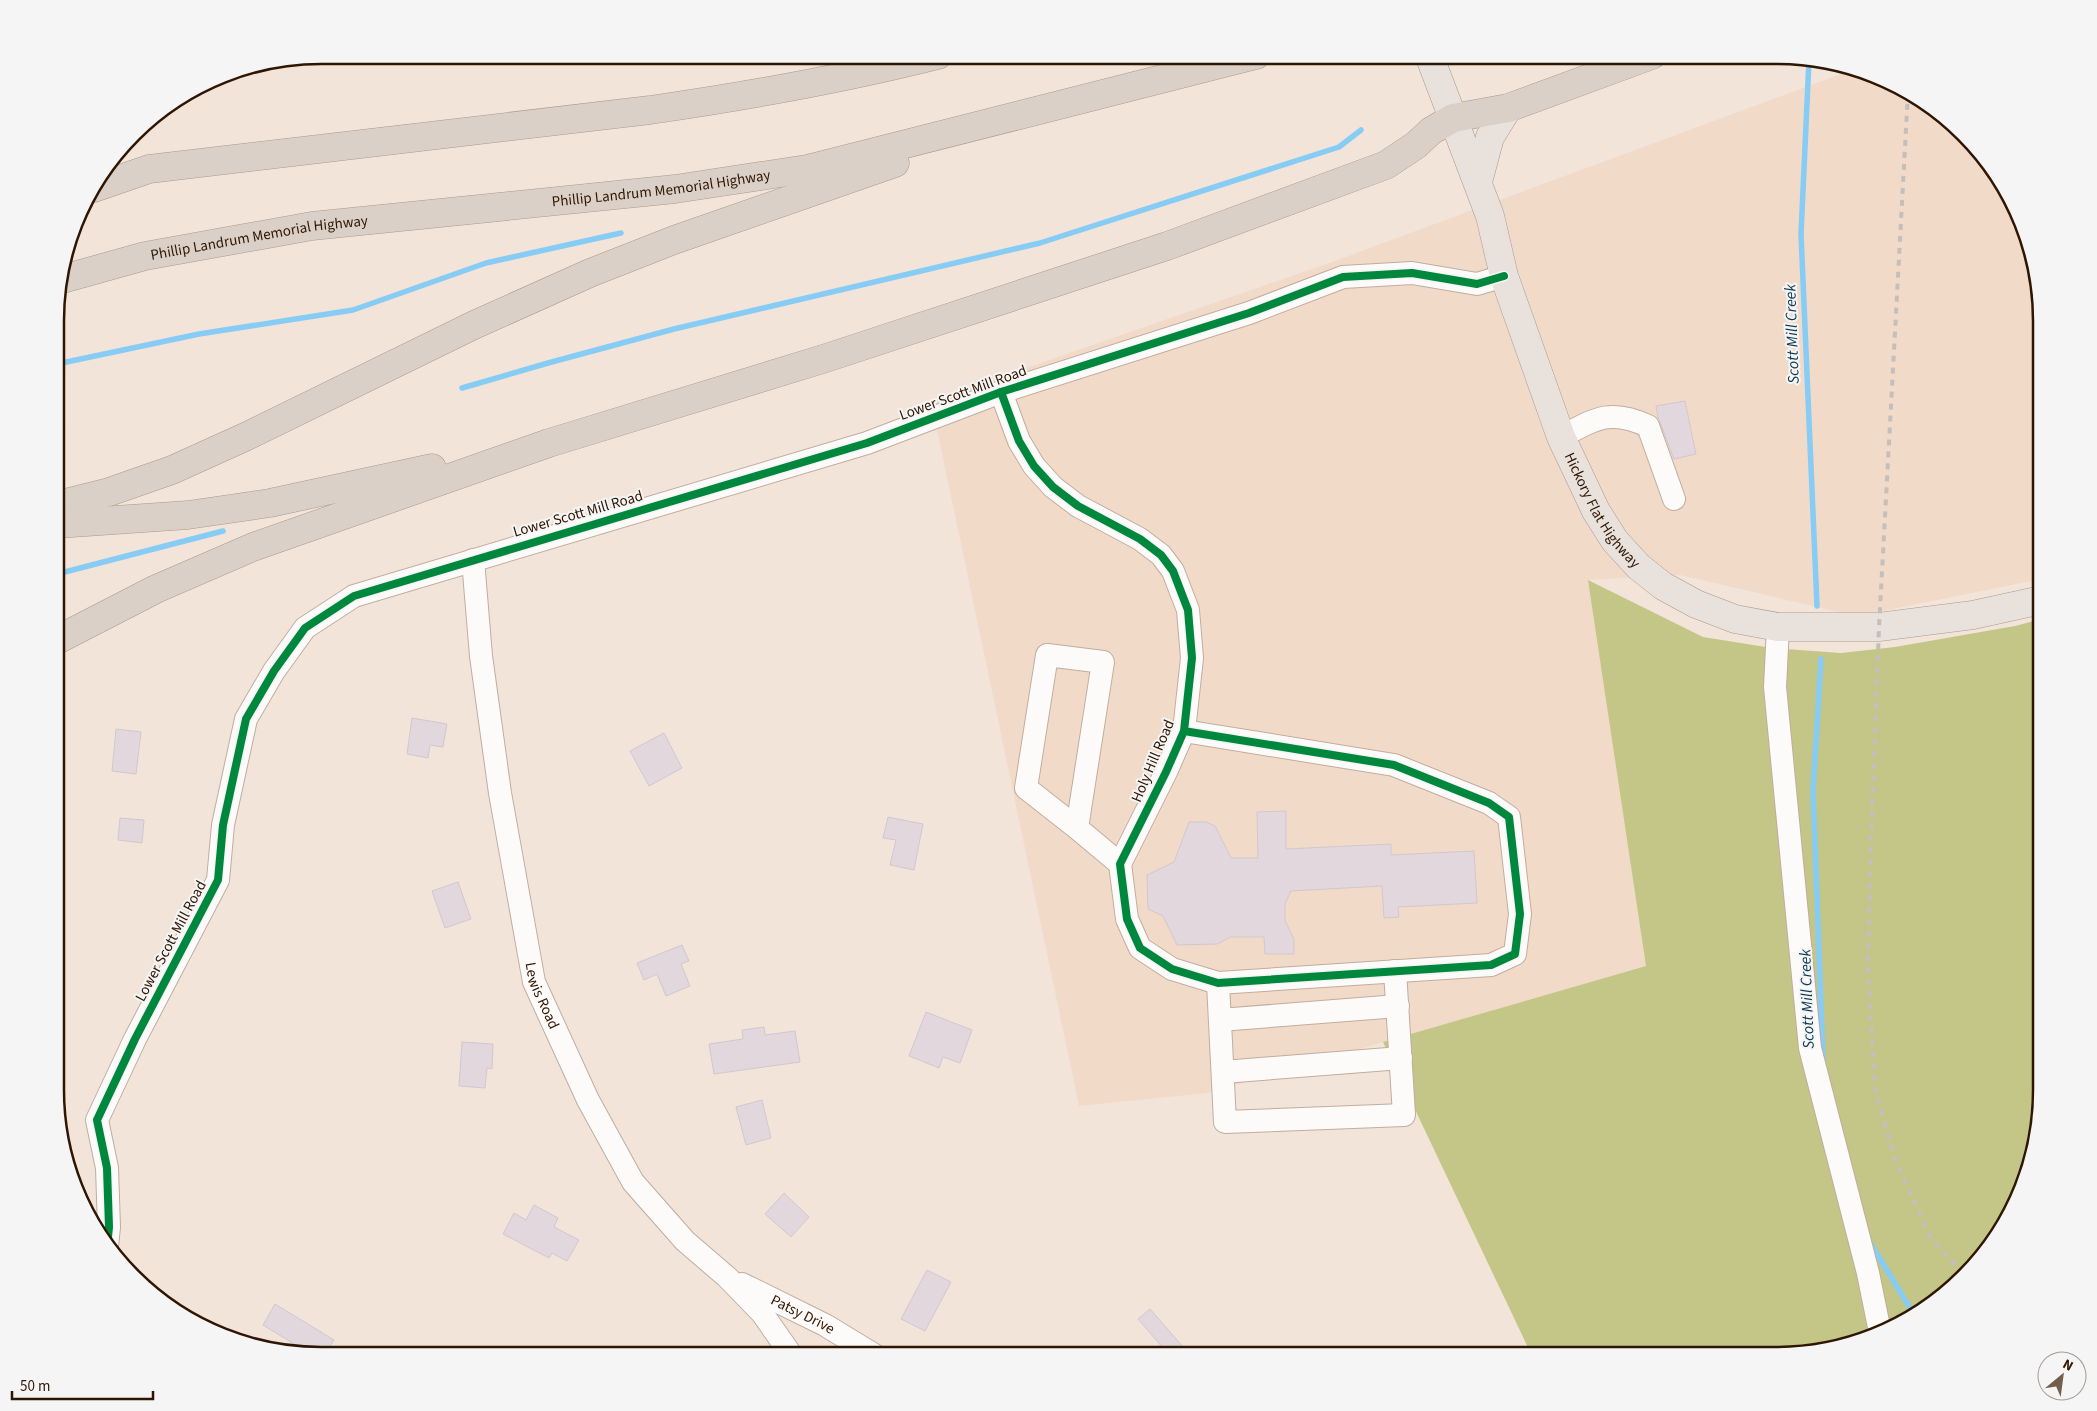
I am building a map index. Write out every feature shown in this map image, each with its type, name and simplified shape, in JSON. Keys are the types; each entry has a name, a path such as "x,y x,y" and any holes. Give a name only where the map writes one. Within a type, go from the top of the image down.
{"highway":[{"path":"112,172 149,169 650,110 826,81 899,64"},
{"name":"Phillip Landrum Memorial Highway","path":"68,278 145,256 312,226 675,189 807,169 1221,64"},
{"path":"64,636 156,589 253,547 549,443 823,359 1195,236 1386,165 1452,118 1508,108 1628,64"},
{"path":"64,503 109,492 172,470 245,437 474,325 674,240 820,190 1038,111"},
{"path":"102,185 149,169"},
{"path":"64,524 188,515 270,503 549,443"}],"main road":[{"name":"Hickory Flat Highway","path":"1432,64 1490,216 1504,276 1574,468 1596,511 1615,541 1639,567 1663,586 1696,604 1735,619 1778,627 1879,627 1973,615 2033,602"},
{"path":"1478,182 1490,137 1508,108"}],"street":[{"name":"Lower Scott Mill Road","path":"108,1235 107,1168 97,1120 135,1039 218,880 223,825 246,719 274,671 305,628 354,596 867,443 1001,392 1249,313 1342,277 1412,273 1478,284 1504,276"},
{"name":"Holy Hill Road","path":"1001,392 1019,441 1034,466 1053,487 1078,506 1140,539 1161,555 1173,571 1188,610 1192,658 1184,731 1166,772 1120,864"},
{"path":"1561,436 1600,417 1630,418 1648,426 1674,499"},
{"name":"Lewis Road","path":"473,560 481,656 500,793 534,982 588,1100 633,1182 685,1241 727,1277 762,1313 786,1347"},
{"path":"1778,627 1775,687 1810,1048 1868,1274 1879,1326"},
{"path":"1077,828 1103,662 1047,655 1026,788 1120,864 1127,919 1140,948 1172,969 1218,983 1491,965 1515,954 1520,914 1509,818 1489,802 1394,765 1184,731"},
{"path":"1218,983 1226,1122 1404,1115 1396,971"},
{"path":"1220,1020 1398,1006"},
{"path":"1223,1072 1401,1058"},
{"name":"Patsy Drive","path":"727,1277 825,1325 861,1347"}],"shaded area":[{"path":"1845,73 1875,83 1905,98 1933,117 1970,151 1999,192 2020,238 2025,254 2033,304 2033,581 1868,614 1864,612 1864,618 1680,575 1589,580 1646,966 1208,1093 1079,1106 931,401 1332,262"}],"green space":[{"path":"1588,580 1703,637 1772,648 1841,653 1895,647 2033,621 2033,1107 2031,1124 2025,1157 2007,1204 1980,1247 1946,1284 1905,1313 1875,1328 1843,1339 1810,1345 1793,1347 1528,1347 1383,1042 1646,966"}],"building":[{"path":"1685,401 1696,454 1674,459 1658,417 1656,406"},
{"path":"412,718 447,724 443,747 430,745 428,758 407,754"},
{"path":"116,729 141,732 136,774 112,771"},
{"path":"664,733 682,768 649,786 630,751"},
{"path":"1286,811 1286,849 1391,844 1391,855 1474,851 1477,903 1398,907 1399,917 1384,918 1382,886 1291,891 1285,904 1285,921 1294,939 1294,954 1265,954 1264,937 1231,937 1217,944 1177,945 1163,916 1148,909 1147,875 1174,862 1189,822 1206,822 1215,826 1231,858 1258,858 1257,812"},
{"path":"888,817 923,824 914,870 890,865 896,840 883,838"},
{"path":"120,818 144,820 142,843 118,840"},
{"path":"458,882 471,919 445,928 432,891"},
{"path":"682,945 689,961 681,964 690,986 666,996 657,974 644,980 637,963"},
{"path":"926,1012 972,1030 960,1063 943,1057 939,1068 909,1056"},
{"path":"764,1027 765,1035 795,1031 800,1062 714,1074 709,1044 743,1039 742,1030"},
{"path":"462,1042 493,1044 492,1069 487,1068 485,1088 459,1086"},
{"path":"762,1100 771,1138 746,1145 736,1107"},
{"path":"784,1193 809,1217 791,1237 765,1214"},
{"path":"534,1205 558,1218 554,1227 579,1240 567,1261 552,1253 549,1258 503,1234 514,1213 526,1220"},
{"path":"927,1270 951,1282 925,1331 901,1319"},
{"path":"275,1304 334,1340 330,1347 298,1346 263,1325"},
{"path":"1150,1309 1183,1347 1162,1347 1138,1319"}],"waterway":[{"name":"Scott Mill Creek","path":"1809,66 1801,234 1817,606"},
{"path":"462,388 674,329 1040,243 1339,147 1361,130"},
{"path":"64,363 199,334 353,310 486,263 621,233"},
{"path":"64,572 223,531"},
{"name":"Scott Mill Creek","path":"1821,659 1813,791 1823,1059"},
{"name":"Scott Mill Creek","path":"1869,1241 1911,1309"}],"railway":[{"path":"1908,100 1879,627 1868,969 1875,1089 1895,1159 1931,1239 1960,1270"}],"cycle path":[{"path":"108,1235 107,1168 97,1120 135,1039 218,880 223,825 246,719 274,671 305,628 354,596 867,443 1001,392 1249,313 1343,277 1412,273 1477,284 1504,276"},
{"path":"1001,392 1019,441 1034,466 1053,487 1078,506 1140,539 1161,555 1173,571 1188,610 1192,658 1184,731 1166,772 1120,864 1127,919 1140,948 1172,969 1218,983 1491,965 1515,954 1520,914 1509,817 1489,803 1394,765 1184,731"}]}
